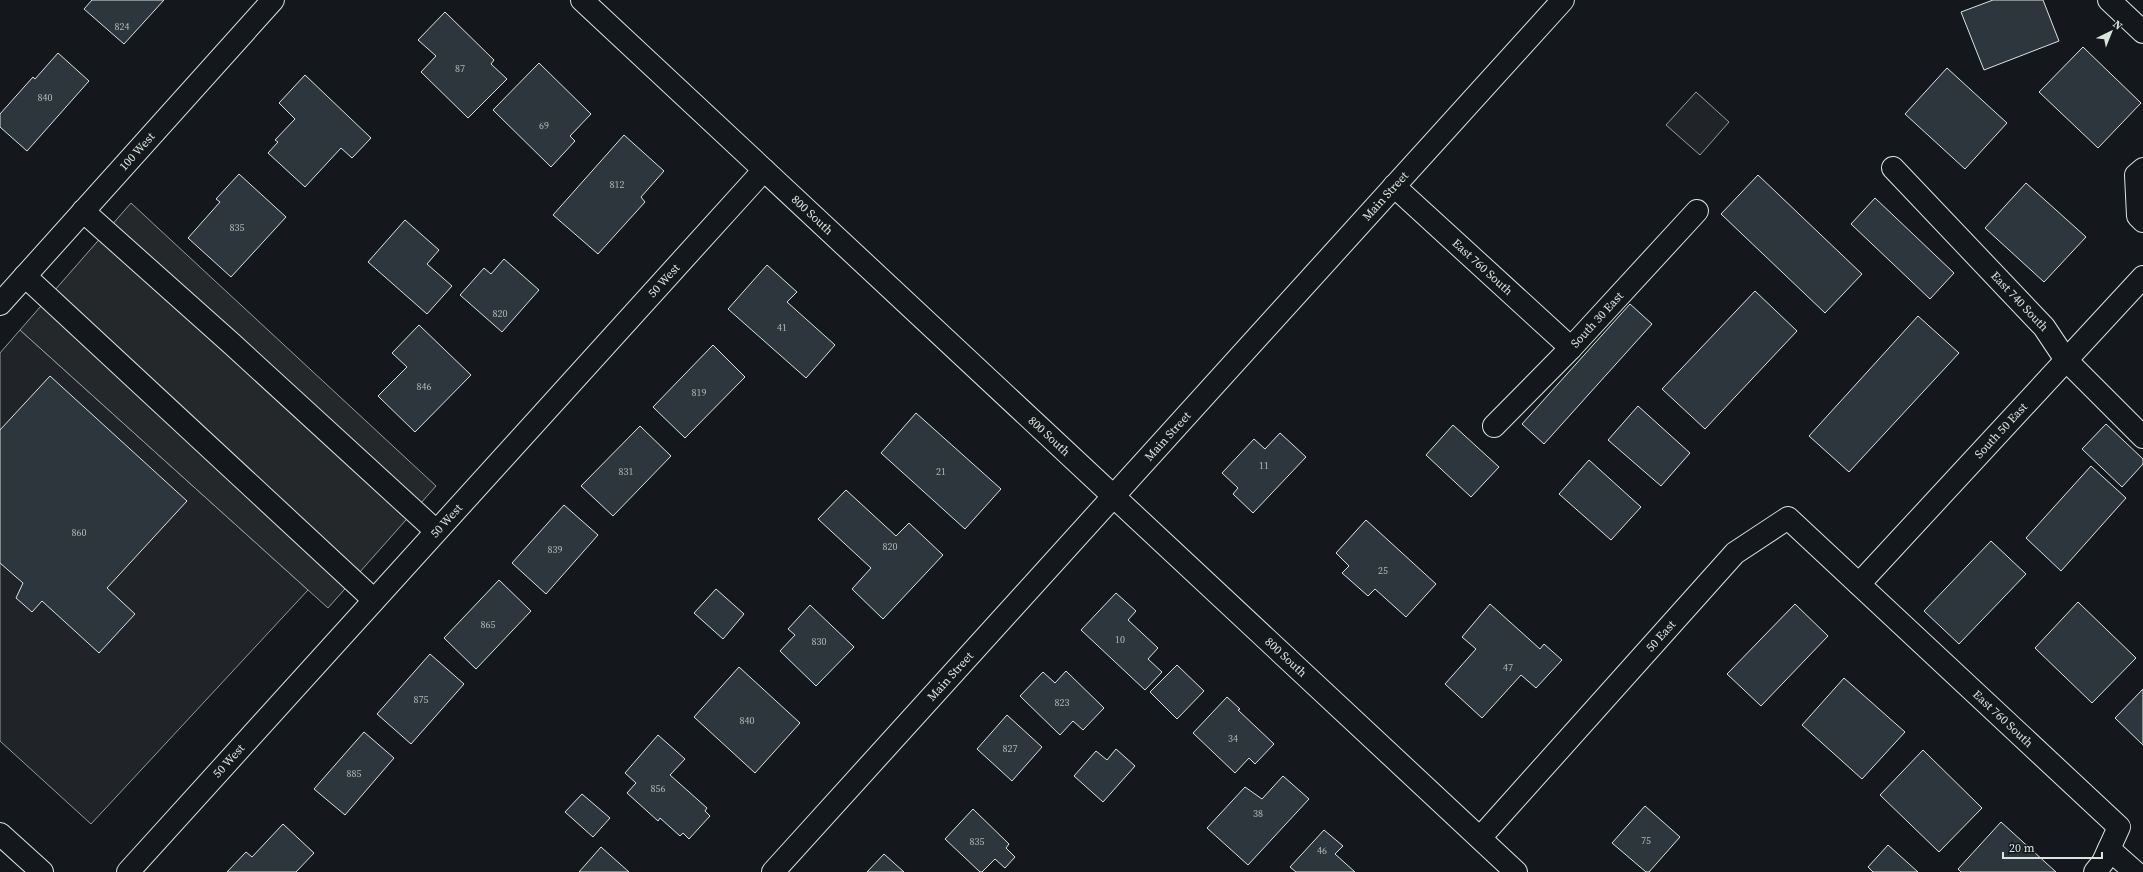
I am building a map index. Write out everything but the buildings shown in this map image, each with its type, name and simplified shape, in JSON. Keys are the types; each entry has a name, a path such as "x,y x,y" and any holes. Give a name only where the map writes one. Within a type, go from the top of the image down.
{"street":[{"name":"100 West","path":"0,304 273,0"},
{"name":"800 South","path":"582,0 1112,497 1516,872"},
{"name":"Main Street","path":"774,872 1563,0"},
{"path":"2109,0 2143,32"},
{"name":"East 740 South","path":"1893,168 2044,327 2066,360 2143,437"},
{"path":"2143,168 2136,176 2138,216 2143,221"},
{"name":"50 West","path":"128,872 764,170"},
{"name":"East 760 South","path":"1394,186 1571,348"},
{"path":"83,211 232,344 436,532"},
{"name":"South 30 East","path":"1494,426 1571,348 1696,211"},
{"path":"25,276 374,600"},
{"name":"South 50 East","path":"1859,584 2143,277"},
{"name":"50 East","path":"1480,838 1735,553 1788,518 1859,584"},
{"name":"East 760 South","path":"1859,584 2119,827 2103,861"},
{"path":"0,834 42,872"},
{"path":"2103,861 2135,872"}],"shaded area":[{"path":"1696,92 1729,122 1700,155 1666,125"},
{"path":"131,203 436,486 328,608 20,330"},
{"path":"20,330 308,590 91,824 0,741 0,353"}]}
